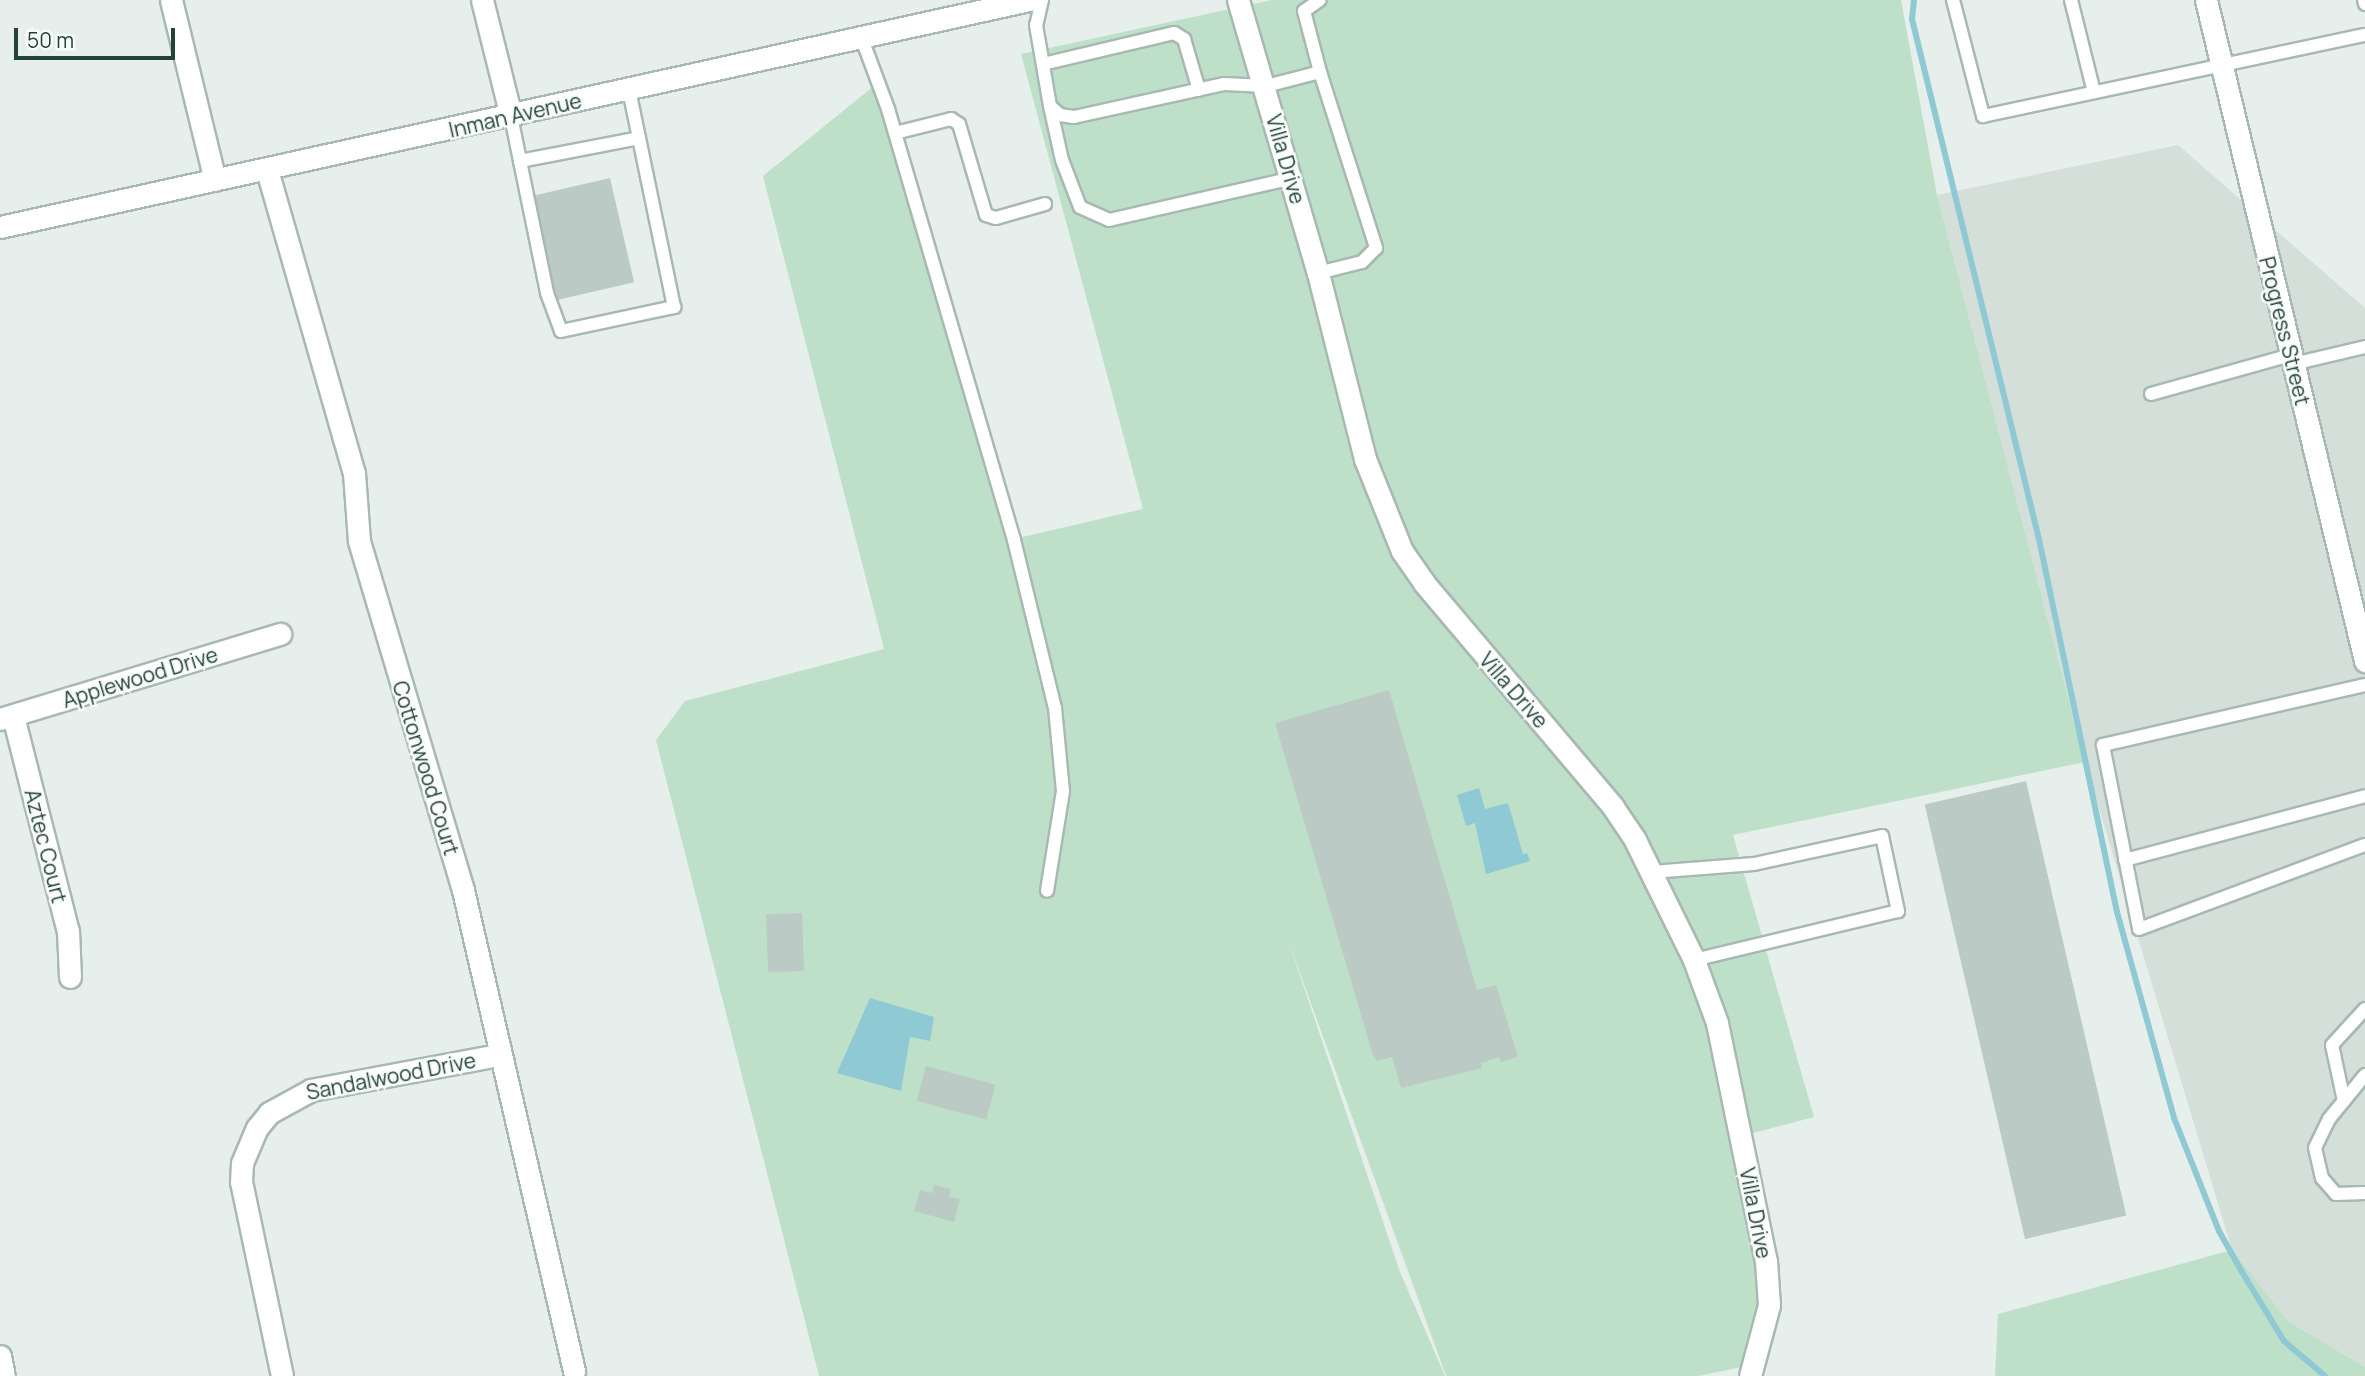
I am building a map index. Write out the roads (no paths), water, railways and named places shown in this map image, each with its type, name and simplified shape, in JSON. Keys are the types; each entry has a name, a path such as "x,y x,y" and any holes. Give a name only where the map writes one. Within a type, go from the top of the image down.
{"street":[{"path":"171,0 215,180"},
{"path":"482,0 511,116"},
{"name":"Inman Avenue","path":"0,227 862,39 1029,0"},
{"name":"Villa Drive","path":"1238,0 1292,178 1365,459 1402,551 1424,583 1613,807 1652,872 1694,960 1717,1023 1766,1261 1769,1305 1750,1376"},
{"name":"Progress Street","path":"2206,0 2365,661"},
{"name":"Cottonwood Court","path":"267,170 354,473 359,541 463,890 498,1055 574,1371"},
{"name":"Applewood Drive","path":"7,718 280,634"},
{"name":"Aztec Court","path":"7,718 68,931 70,977"},
{"name":"Sandalwood Drive","path":"282,1376 241,1182 248,1144 257,1128 285,1102 311,1090 498,1055"},
{"path":"0,1356 4,1376"}],"lane":[{"path":"1042,0 1036,25 1050,106 1062,160 1080,207 1109,220 1292,178"},
{"path":"1318,273 1362,262 1376,248 1320,72 1304,11 1320,0"},
{"path":"1953,0 1983,116 2365,35"},
{"path":"2071,0 2094,92"},
{"path":"1043,64 1174,33 1184,39 1199,89"},
{"path":"862,39 895,133 1017,551 1055,708 1063,791 1047,891"},
{"path":"1050,106 1060,115 1074,117 1199,89 1240,82 1266,86 1320,72"},
{"path":"511,116 547,293 561,331 674,307 629,90"},
{"path":"895,133 951,119 959,124 986,215 996,218 1045,204"},
{"path":"520,161 639,138"},
{"path":"2151,394 2292,359 2365,347"},
{"path":"2365,685 2103,745 2139,929 2365,845"},
{"path":"2125,860 2365,796"},
{"path":"1652,872 1754,864 1882,836 1898,911 1694,960"},
{"path":"2343,1101 2332,1045 2365,1009"},
{"path":"2365,1075 2320,1132 2317,1164 2336,1194 2365,1193"}],"water":[{"path":"1479,788 1485,809 1508,803 1523,854 1527,853 1530,861 1486,874 1475,823 1466,826 1457,795"},
{"path":"870,998 934,1017 930,1041 910,1037 901,1091 837,1073"}],"waterway":[{"path":"1914,0 1912,19 2039,539 2117,912 2174,1118 2219,1231 2242,1272 2284,1341 2325,1376"}]}
